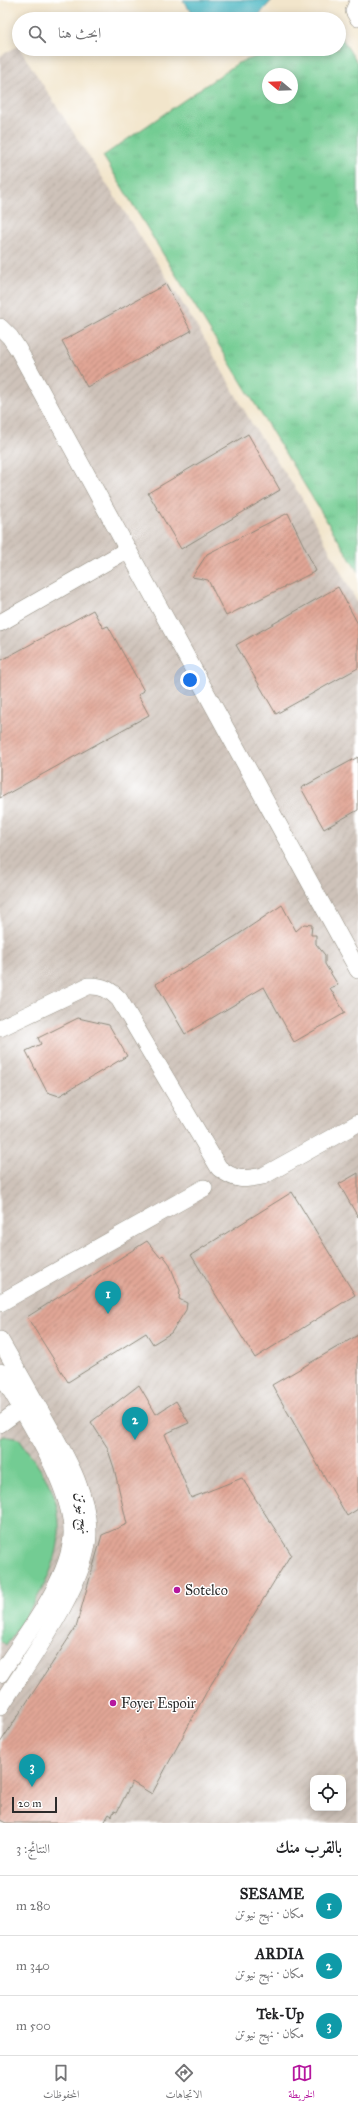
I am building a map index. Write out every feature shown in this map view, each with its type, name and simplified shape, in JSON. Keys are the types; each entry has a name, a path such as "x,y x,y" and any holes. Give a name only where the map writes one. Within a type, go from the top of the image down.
{"street":[{"path":"358,2 354,11 358,18"},
{"path":"0,327 10,337 18,349 358,970"},
{"path":"0,623 127,550"},
{"path":"0,1028 88,986 98,985 111,991 120,999 219,1168 231,1177 246,1180 263,1176 358,1123"},
{"path":"0,1303 204,1188"},
{"name":"نهج نيوتن","path":"0,1340 27,1404"},
{"name":"نهج نيوتن","path":"0,1372 27,1404 64,1454 78,1483 78,1525 72,1534 67,1557 58,1581 48,1601 0,1674"},
{"path":"0,1424 27,1404"},
{"name":"نهج نيوتن","path":"0,1707 61,1609 72,1588 82,1562 88,1535 78,1525"}],"shaded area":[{"path":"12,49 12,56 24,56 163,272 205,340 252,424 300,495 358,604 358,1823 0,1823 0,56"}],"green space":[{"path":"346,45 358,64 358,572 103,156 238,63 258,56 346,56"},
{"path":"4,1436 19,1439 45,1477 52,1491 58,1513 59,1534 56,1554 50,1573 30,1610 6,1645 0,1640 0,1439"}],"water":[{"path":"183,0 272,0 262,12 192,12"}],"building":[{"path":"166,284 191,331 87,387 62,341"},
{"path":"248,434 280,490 181,549 148,493"},
{"path":"288,513 316,571 226,616 208,580 192,577 207,554"},
{"path":"338,587 358,624 358,668 276,714 236,645"},
{"path":"93,610 103,628 108,626 144,691 138,695 149,715 0,798 0,661"},
{"path":"358,757 358,810 324,829 301,788"},
{"path":"282,905 296,931 304,924 312,925 311,935 316,935 316,944 325,955 325,964 338,985 330,988 345,1013 294,1042 264,987 185,1034 156,984 236,936"},
{"path":"78,1018 109,1025 127,1056 59,1096 47,1092 26,1051 41,1044 38,1038"},
{"path":"358,1173 358,1217 339,1184"},
{"path":"292,1192 355,1295 255,1358 191,1255"},
{"path":"147,1241 160,1257 163,1255 169,1263 180,1290 179,1299 187,1303 186,1310 171,1333 153,1344 146,1333 68,1382 27,1317"},
{"path":"358,1335 358,1509 347,1516 272,1385"},
{"path":"139,1385 156,1414 176,1401 189,1423 165,1434 191,1498 242,1478 291,1554 207,1691 152,1794 132,1782 117,1812 114,1811 112,1816 109,1814 104,1823 6,1823 0,1820 0,1743 76,1627 102,1535 127,1524 114,1468 107,1447 91,1422"}],"place":[{"name":"SESAME","path":"108,1314"},
{"name":"ARDIA","path":"135,1440"},
{"name":"Sotelco","path":"177,1590"},
{"name":"Foyer Espoir","path":"113,1703"},
{"name":"Tek-Up","path":"32,1787"}]}
